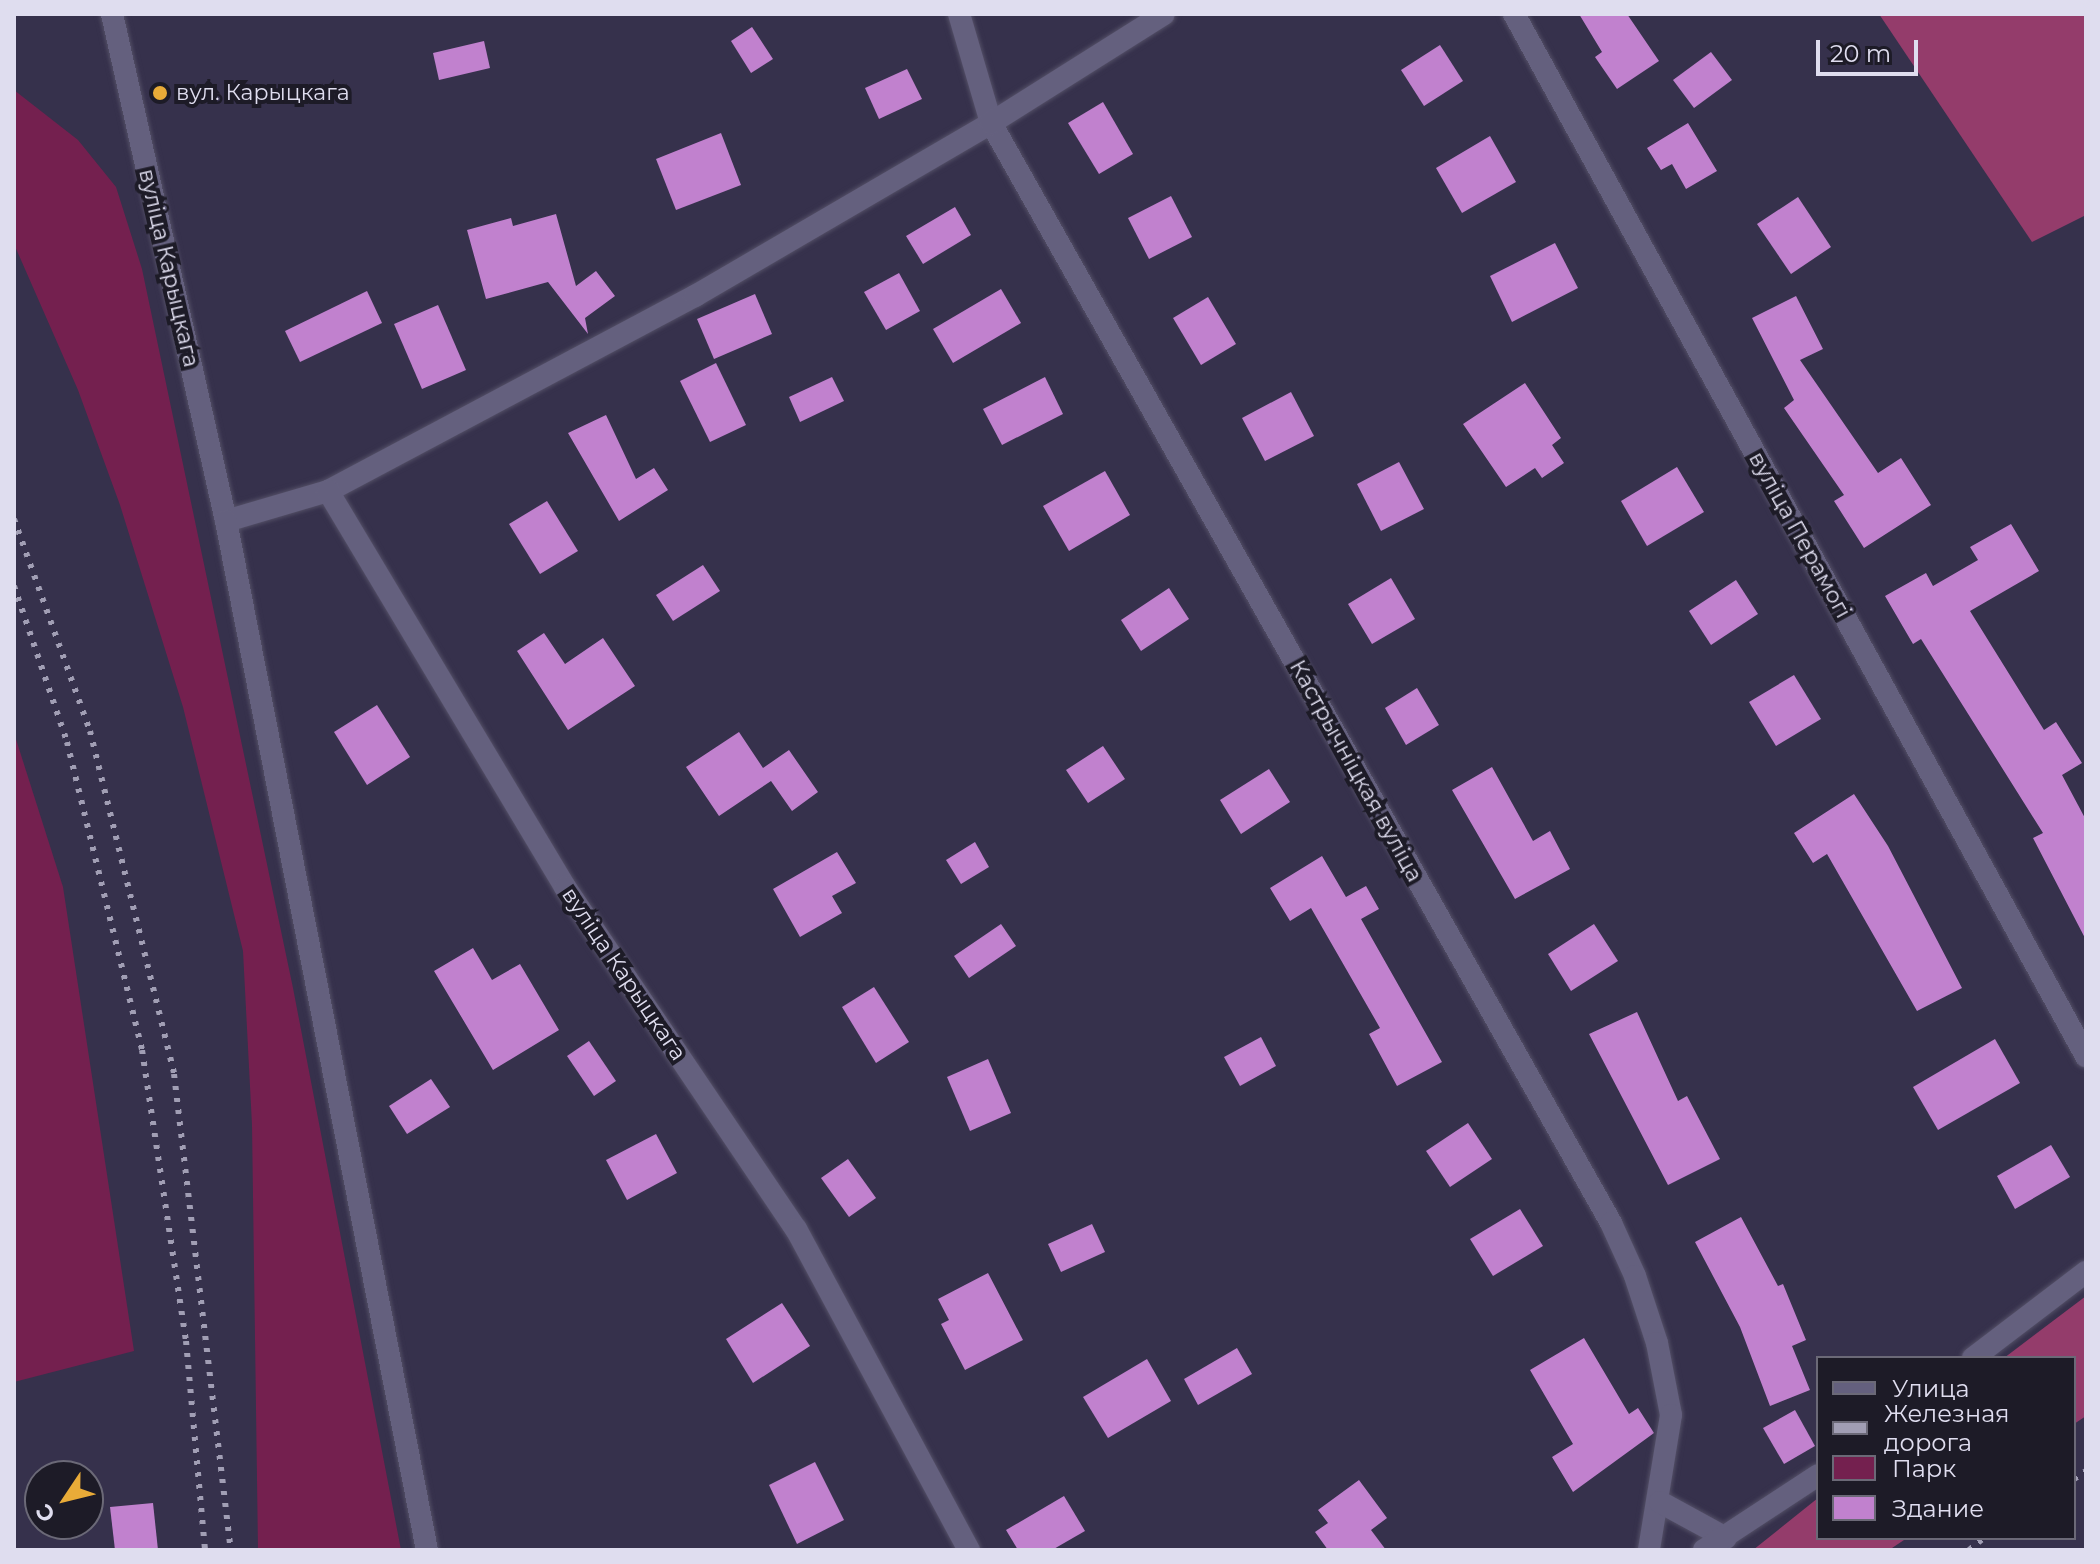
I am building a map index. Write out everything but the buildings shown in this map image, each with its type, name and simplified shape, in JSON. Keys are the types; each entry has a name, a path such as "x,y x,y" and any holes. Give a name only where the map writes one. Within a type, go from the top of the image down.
{"street":[{"name":"вуліца Карыцкага","path":"112,14 226,521 427,1550"},
{"name":"Кастрычніцкая вуліца","path":"959,14 991,123 1611,1223 1657,1343 1671,1415 1660,1502 1649,1550"},
{"path":"226,521 328,491 695,296 991,123 1164,14"},
{"name":"вуліца Перамогі","path":"1514,14 2086,1056"},
{"name":"вуліца Карыцкага","path":"328,491 565,887 796,1229 969,1550"},
{"path":"1976,1356 2086,1272"},
{"path":"1704,1550 1816,1476"},
{"path":"1660,1502 1726,1538"}],"green space":[{"path":"14,90 78,140 116,187 142,269 293,988 401,1550 258,1550 252,1125 243,951 183,707 120,505 78,390 14,244"},
{"path":"14,733 63,887 134,1351 14,1382"}],"shaded area":[{"path":"1879,14 2086,14 2086,215 2032,242"},
{"path":"2086,1296 2086,1416 2076,1423 2076,1356 2007,1356"},
{"path":"1816,1500 1816,1540 1904,1540 1889,1550 1753,1550"}],"railway":[{"path":"14,519 90,731 174,1074 231,1550"},
{"path":"14,586 67,742 142,1050 186,1341 205,1550"},
{"path":"2076,1478 2086,1471"},
{"path":"1969,1550 1982,1540"}],"place":[{"name":"вул. Карыцкага","path":"160,93"}]}
